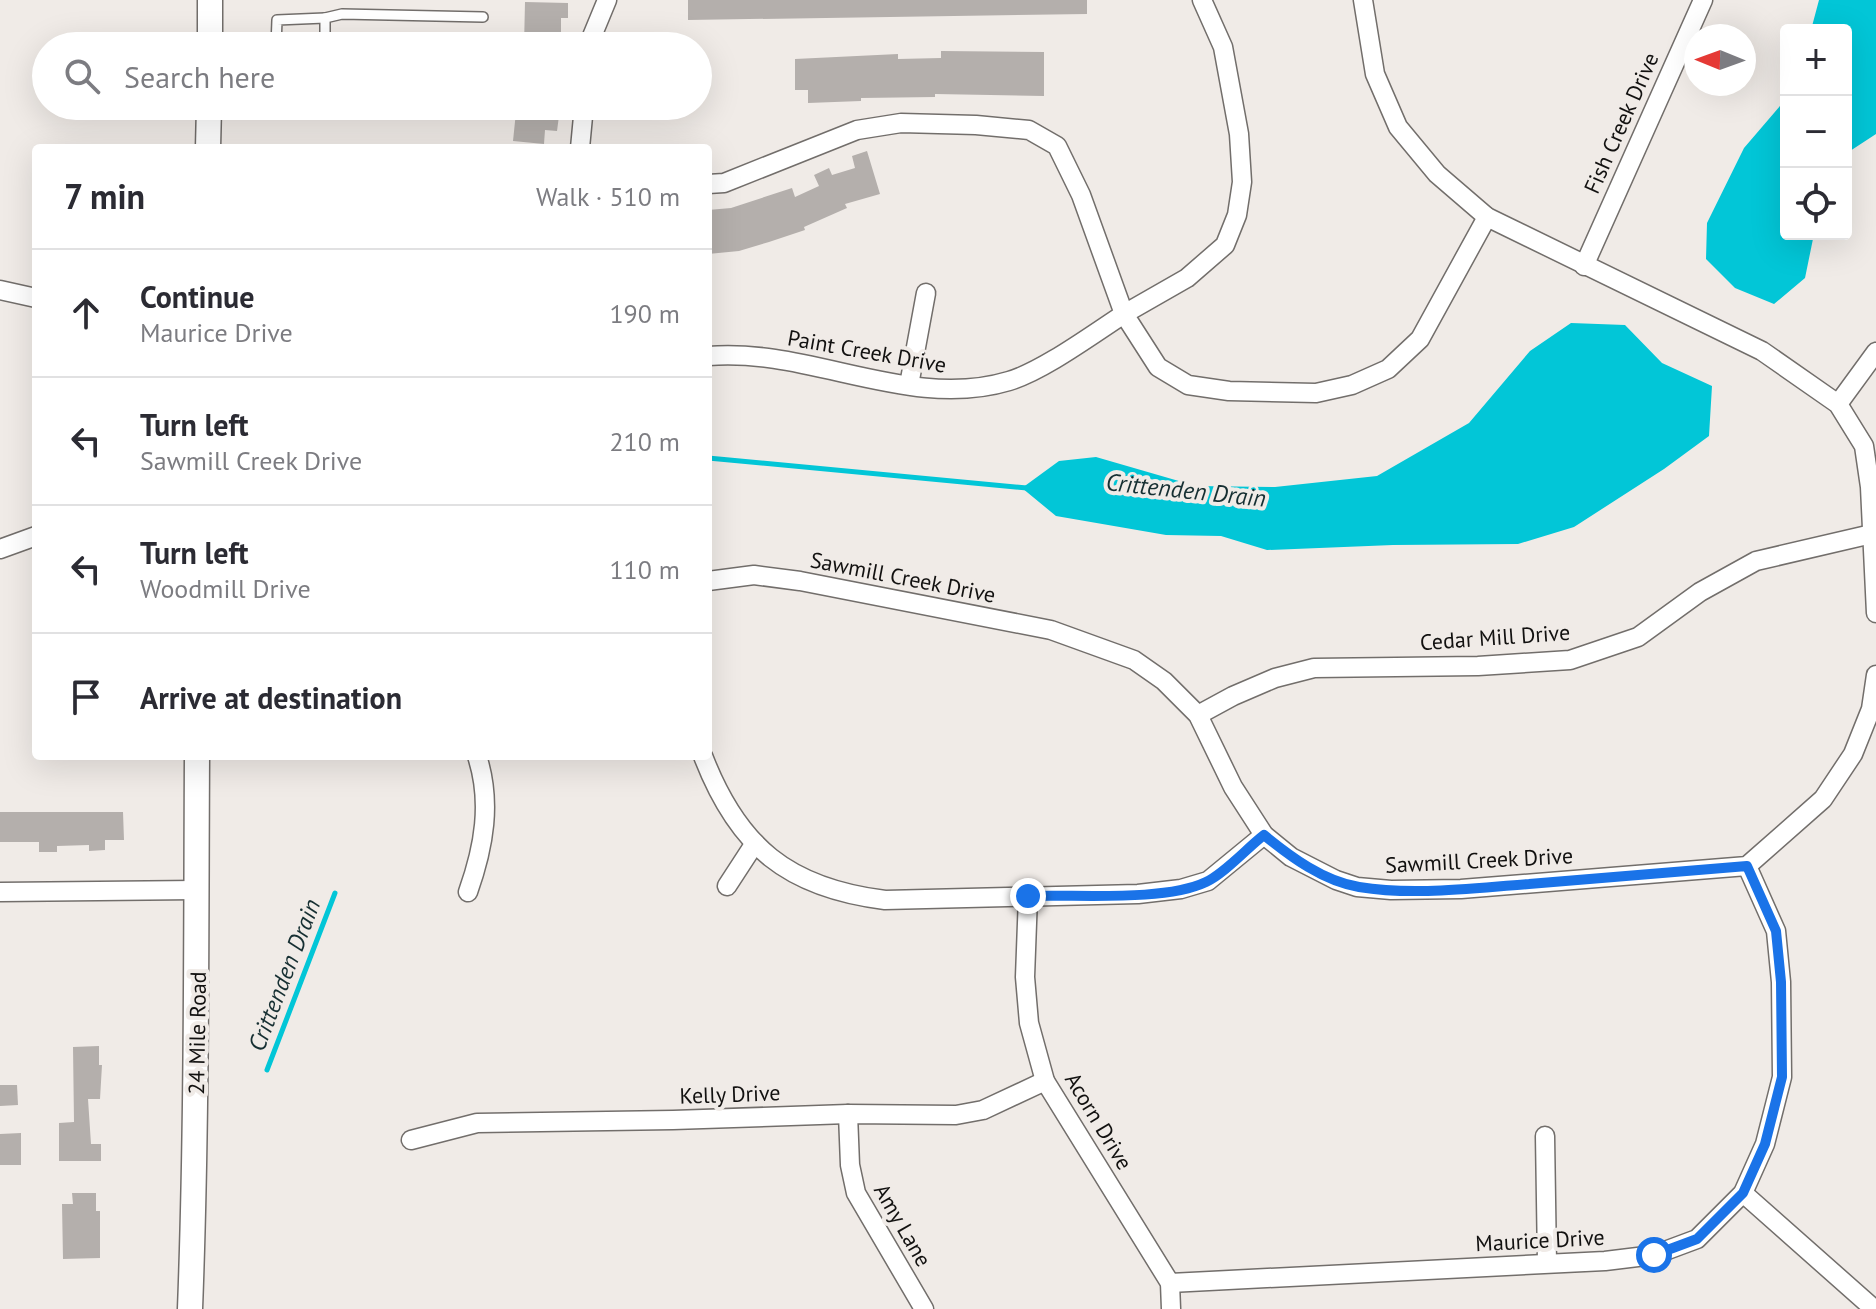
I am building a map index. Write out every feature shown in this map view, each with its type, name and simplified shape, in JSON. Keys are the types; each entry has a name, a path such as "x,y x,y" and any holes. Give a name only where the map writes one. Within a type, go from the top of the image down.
{"street":[{"path":"210,0 210,32"},
{"path":"594,32 607,0"},
{"name":"Paint Creek Drive","path":"712,356 749,355 954,391 1011,381 1187,278 1225,245 1237,215 1242,182 1239,134 1223,47 1202,0"},
{"path":"1363,0 1375,74 1398,127 1437,174 1487,217 1762,351 1838,404 1864,446 1874,533 1876,613"},
{"name":"Fish Creek Drive","path":"1584,266 1703,0"},
{"path":"208,144 209,120"},
{"path":"580,144 583,120"},
{"path":"712,184 724,183 857,130 901,123 1029,130 1057,146 1081,195 1124,314 1158,367 1188,385 1229,391 1316,393 1352,385 1388,369 1420,339 1487,217"},
{"path":"0,290 32,297"},
{"path":"909,385 926,293"},
{"path":"1838,404 1876,352"},
{"name":"Cedar Mill Drive","path":"1198,715 1275,678 1314,668 1478,666 1570,660 1638,637 1700,592 1756,561 1874,533"},
{"path":"0,549 32,537"},
{"name":"Sawmill Creek Drive","path":"712,580 754,575 800,581 1051,630 1134,660 1164,681 1198,715 1233,787 1264,835 1291,857 1357,887 1461,889 1747,866"},
{"path":"1747,866 1823,799 1853,754 1871,709 1876,675"},
{"name":"24 Mile Road","path":"190,1309 195,1181 197,760"},
{"path":"468,892 480,857 485,823 486,794 478,760"},
{"path":"705,760 727,808 755,843 781,866 846,895 885,900 1138,894 1181,889 1208,881 1264,835"},
{"path":"727,886 755,843"},
{"name":"Maurice Drive","path":"1170,1283 1605,1261 1654,1255 1697,1239 1743,1193 1765,1144 1782,1077 1781,982 1776,931 1747,866"},
{"path":"0,892 196,890"},
{"name":"Acorn Drive","path":"1028,896 1025,977 1029,1023 1045,1081 1170,1283 1171,1309"},
{"name":"Kelly Drive","path":"411,1140 477,1123 848,1114 956,1115 983,1110 1045,1081"},
{"name":"Amy Lane","path":"848,1114 850,1165 856,1193 924,1309"},
{"path":"1545,1136 1547,1263"},
{"path":"1743,1193 1874,1309"}],"lane":[{"path":"277,32 277,20 325,18 342,14 483,17"},
{"path":"325,18 325,32"}],"water":[{"path":"1819,0 1876,0 1876,134 1852,150 1852,24 1813,24"},
{"path":"1780,106 1780,240 1813,240 1805,278 1774,304 1735,288 1706,259 1707,223 1744,148"},
{"path":"1571,323 1625,325 1662,363 1712,386 1709,436 1574,527 1518,544 1267,550 1221,536 1166,535 1056,516 1022,488 1059,461 1096,457 1196,486 1275,487 1377,476 1469,423 1530,351"}],"building":[{"path":"688,0 1087,0 1087,14 688,20"},
{"path":"525,2 568,3 568,18 561,18 561,32 524,32"},
{"path":"941,51 1044,52 1044,96 935,94 935,97 861,98 861,101 808,103 808,90 795,90 795,59 898,54 898,59 941,58"},
{"path":"515,120 558,120 557,131 545,130 544,144 513,141"},
{"path":"867,151 880,194 845,204 847,208 804,227 805,230 739,251 712,254 712,210 731,208 792,188 795,197 819,186 814,175 829,168 832,175 855,168 852,156"},
{"path":"0,812 123,812 124,840 105,840 105,850 89,851 89,845 57,846 57,852 39,852 39,842 0,842"},
{"path":"99,1046 99,1065 102,1065 100,1099 88,1099 91,1144 101,1144 101,1161 59,1161 59,1123 74,1122 73,1047"},
{"path":"0,1085 17,1085 18,1105 0,1106"},
{"path":"21,1133 21,1165 0,1165 0,1134"},
{"path":"72,1193 96,1193 96,1211 100,1211 100,1258 63,1259 62,1204 73,1204"}],"waterway":[{"name":"Crittenden Drain","path":"712,458 1027,488"},
{"name":"Crittenden Drain","path":"267,1070 335,893"}],"route":[{"path":"1028,896 1138,894 1181,889 1208,881 1264,835 1291,857 1336,880 1357,887 1391,890 1461,889 1747,866 1776,931 1781,982 1782,1077 1765,1144 1743,1193 1697,1239 1654,1255"}]}
